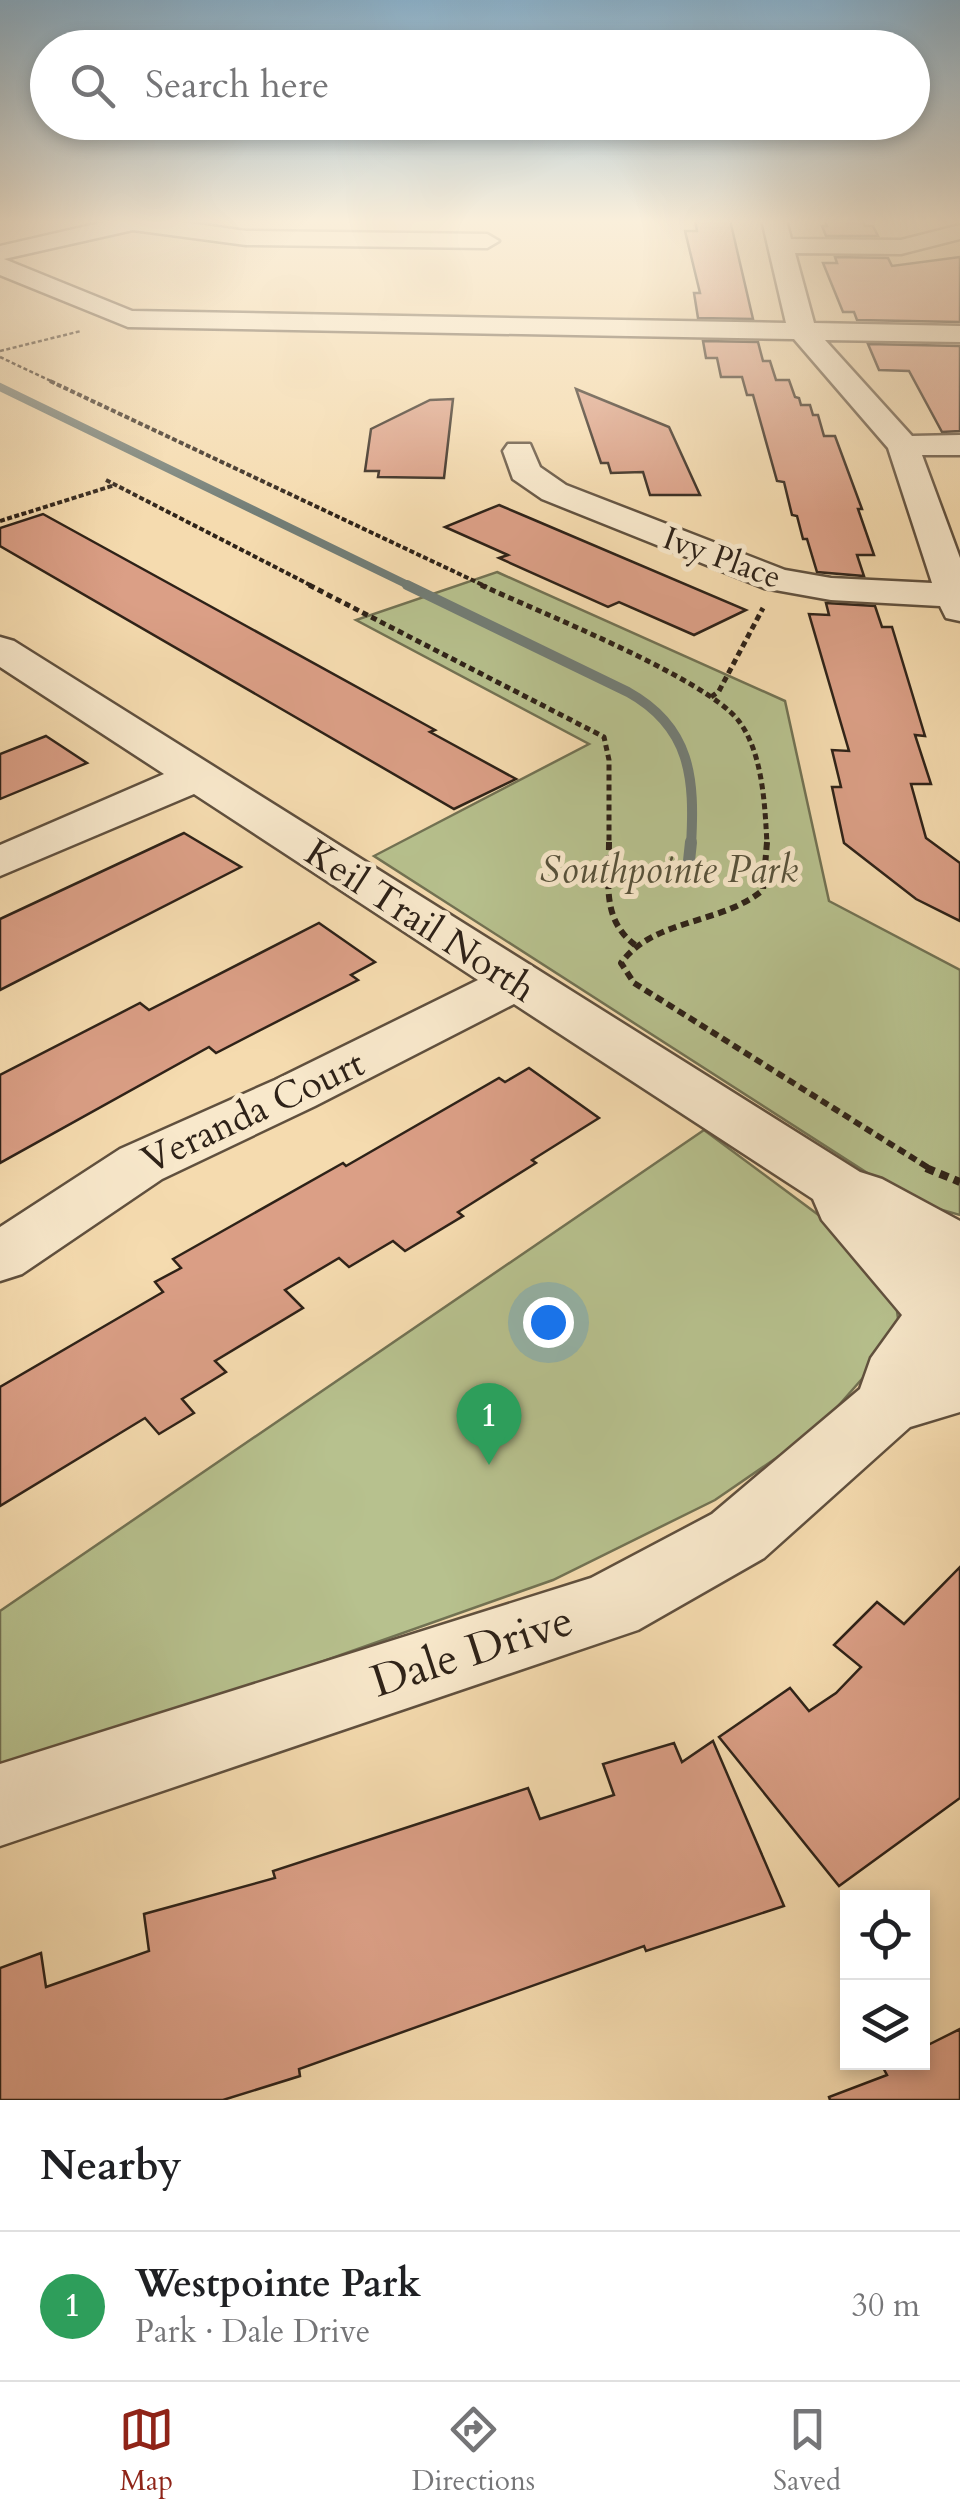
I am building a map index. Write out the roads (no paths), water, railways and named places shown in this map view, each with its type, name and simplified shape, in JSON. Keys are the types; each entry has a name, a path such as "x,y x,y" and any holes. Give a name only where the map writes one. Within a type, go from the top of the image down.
{"street":[{"path":"126,318 960,334"},
{"path":"478,325 479,318"},
{"path":"799,318 802,331 903,446 959,599"},
{"name":"Ivy Place","path":"499,443 524,472 554,492 777,580 959,599"},
{"path":"903,446 960,445"},
{"name":"Keil Trail North","path":"0,649 843,1190 844,1205 947,1289"},
{"path":"0,862 196,777"},
{"name":"Veranda Court","path":"0,1258 141,1164 295,1094 516,982"},
{"name":"Dale Drive","path":"0,1806 612,1606 738,1536 926,1391 896,1377 947,1289"}],"waterway":[{"path":"0,387 412,587"},
{"path":"407,585 628,692 649,706 665,721 685,756 692,798 691,845"},
{"path":"687,880 691,842"}],"place":[{"name":"Westpointe Park","path":"489,1465"}],"park label":[{"name":"Southpointe Park","path":"669,870"}]}
